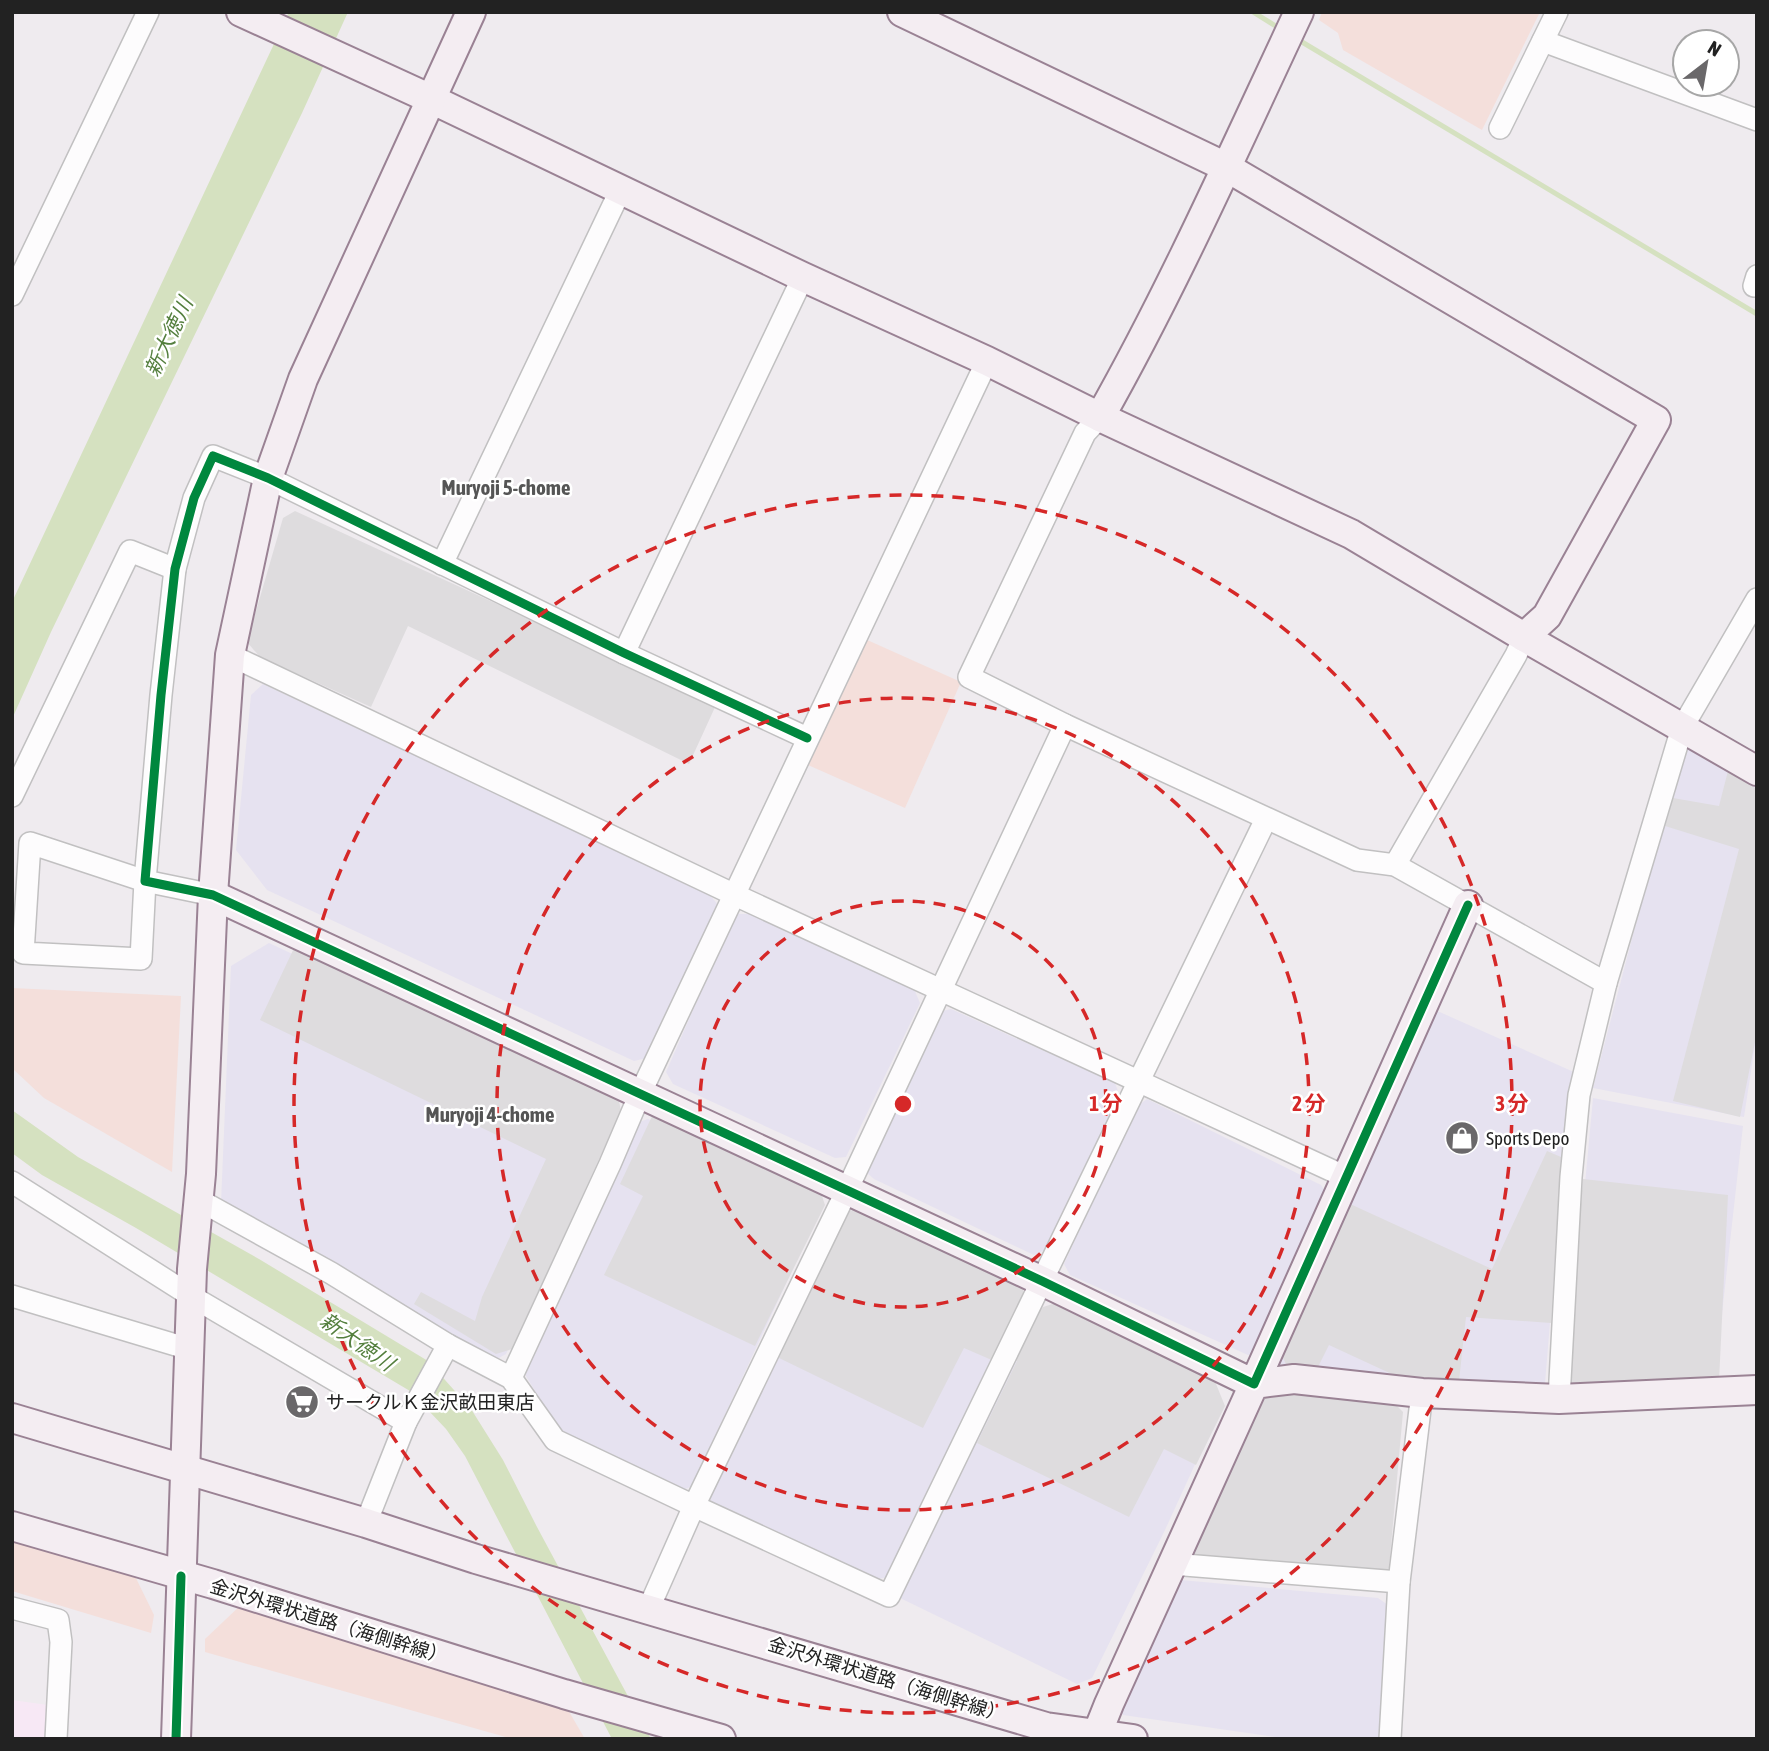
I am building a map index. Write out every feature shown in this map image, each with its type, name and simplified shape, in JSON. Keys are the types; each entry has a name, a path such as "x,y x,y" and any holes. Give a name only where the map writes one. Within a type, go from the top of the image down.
{"street":[{"path":"12,295 148,12"},
{"path":"241,12 431,99 1351,534 1757,771"},
{"path":"176,1739 192,1282 213,895 230,656 268,478 303,379 471,12"},
{"path":"902,12 1226,167 1656,420 1547,616 1524,637 1395,865"},
{"path":"1299,12 1123,377 1100,417 1085,433 970,677 1065,725 1356,860 1395,865 1606,983"},
{"path":"1500,128 1558,12"},
{"path":"1543,41 1757,120"},
{"path":"442,564 621,189"},
{"path":"624,653 803,277"},
{"path":"511,1378 640,1094 987,361"},
{"path":"807,738 624,653 268,478 213,456 194,498 175,569 161,695 145,881 141,959 23,953 21,838 145,881 213,895 1042,1281 1254,1384 1294,1379 1422,1393 1559,1399 1757,1390"},
{"path":"12,796 130,551 175,569"},
{"path":"1559,1399 1571,1177 1579,1095 1606,983 1682,728 1757,598"},
{"path":"230,656 735,895 1348,1178"},
{"path":"645,1609 847,1190 1065,725"},
{"path":"198,1206 331,1273 446,1348 511,1378 555,1440 889,1596 1266,819"},
{"path":"1096,1736 1468,905"},
{"path":"12,1182 192,1282 410,1415"},
{"path":"12,1296 189,1349"},
{"path":"12,1418 366,1523 410,1415 446,1348"},
{"path":"1390,1739 1399,1582 1422,1393"},
{"name":"金沢外環状道路（海側幹線）","path":"366,1523 476,1559 1046,1727 1133,1739"},
{"name":"金沢外環状道路（海側幹線）","path":"12,1526 564,1694 722,1739"},
{"path":"1172,1564 1399,1582"},
{"path":"12,1608 58,1620 61,1642 56,1739"}],"shaded area":[{"path":"1322,12 1540,12 1482,130 1343,50 1338,33 1319,20"},
{"path":"295,511 716,705 689,764 408,626 371,707 260,657 247,642 283,518"},
{"path":"865,639 961,682 905,808 808,765"},
{"path":"263,684 710,895 718,905 647,1058 634,1061 267,890 236,850 251,695"},
{"path":"1697,747 1757,782 1757,1032 1744,1117 1593,1088 1681,751"},
{"path":"1728,771 1757,789 1757,1032 1740,1117 1673,1101 1739,849 1665,826 1673,798 1719,806"},
{"path":"735,914 751,914 914,989 920,1003 846,1157 835,1158 673,1084 666,1072"},
{"path":"269,943 613,1104 616,1114 506,1354 495,1360 221,1203 231,966"},
{"path":"295,946 618,1096 621,1111 512,1349 496,1354 414,1304 421,1292 475,1321 482,1297 546,1159 260,1020"},
{"path":"12,988 181,996 172,1172 44,1098 12,1068"},
{"path":"951,1009 1115,1083 1119,1094 1047,1249 1034,1255 874,1179 866,1172 939,1012"},
{"path":"1433,1009 1576,1073 1569,1093 1545,1383 1537,1390 1281,1370 1274,1362"},
{"path":"1593,1098 1743,1126 1715,1376 1567,1378"},
{"path":"1147,1099 1321,1185 1328,1196 1258,1350 1248,1355 1070,1275 1064,1264 1136,1107"},
{"path":"654,1112 820,1190 825,1205 755,1346 604,1275 643,1196 620,1184"},
{"path":"648,1119 815,1197 821,1208 692,1486 681,1491 566,1438 557,1428 526,1376 525,1364 639,1122"},
{"path":"1547,1151 1561,1157 1551,1323 1466,1317 1459,1381 1396,1376 1329,1345 1317,1369 1287,1366 1280,1352 1348,1203 1492,1269"},
{"path":"1583,1179 1728,1195 1719,1381 1566,1386"},
{"path":"861,1206 1021,1281 1024,1295 1008,1353 1043,1307 1059,1302 1214,1379 1225,1406 1196,1465 1164,1449 1129,1517 977,1443 1017,1361 1006,1355 994,1361 964,1348 923,1428 777,1357 848,1212"},
{"path":"854,1215 1018,1304 887,1577 874,1580 712,1505 709,1495 841,1218"},
{"path":"1050,1310 1219,1412 1165,1530 1092,1678 1077,1684 898,1597 1038,1312"},
{"path":"1266,1391 1396,1405 1403,1412 1389,1568 1382,1577 1192,1561 1186,1554"},
{"path":"12,1534 132,1570 154,1615 151,1633 12,1591"},
{"path":"1181,1580 1378,1598 1388,1605 1378,1739 1289,1739 1123,1715 1117,1707"},
{"path":"243,1603 564,1703 585,1739 513,1739 205,1652 205,1639"},
{"path":"12,1700 55,1706 52,1739 12,1739"}],"water":[{"name":"新大徳川","path":"289,12 348,12 302,113 51,632 12,719 12,602"},
{"name":"新大徳川","path":"12,1110 78,1157 259,1259 428,1361 471,1409 503,1460 651,1739 612,1739 465,1456 446,1429 410,1391 42,1175 12,1153"}],"waterway":[{"path":"1253,12 1282,30"},
{"path":"1297,39 1757,314"}],"cycle path":[{"path":"807,738 624,653 268,478 213,456 194,498 175,569 145,881 213,895 1042,1281 1254,1384 1468,905"},
{"path":"176,1739 181,1576"}],"place":[{"name":"Sports Depo","path":"1462,1138"},
{"name":"サークルＫ金沢畝田東店","path":"302,1402"}],"district":[{"name":"Muryoji 5-chome","path":"506,488"},
{"name":"Muryoji 4-chome","path":"490,1115"}]}
